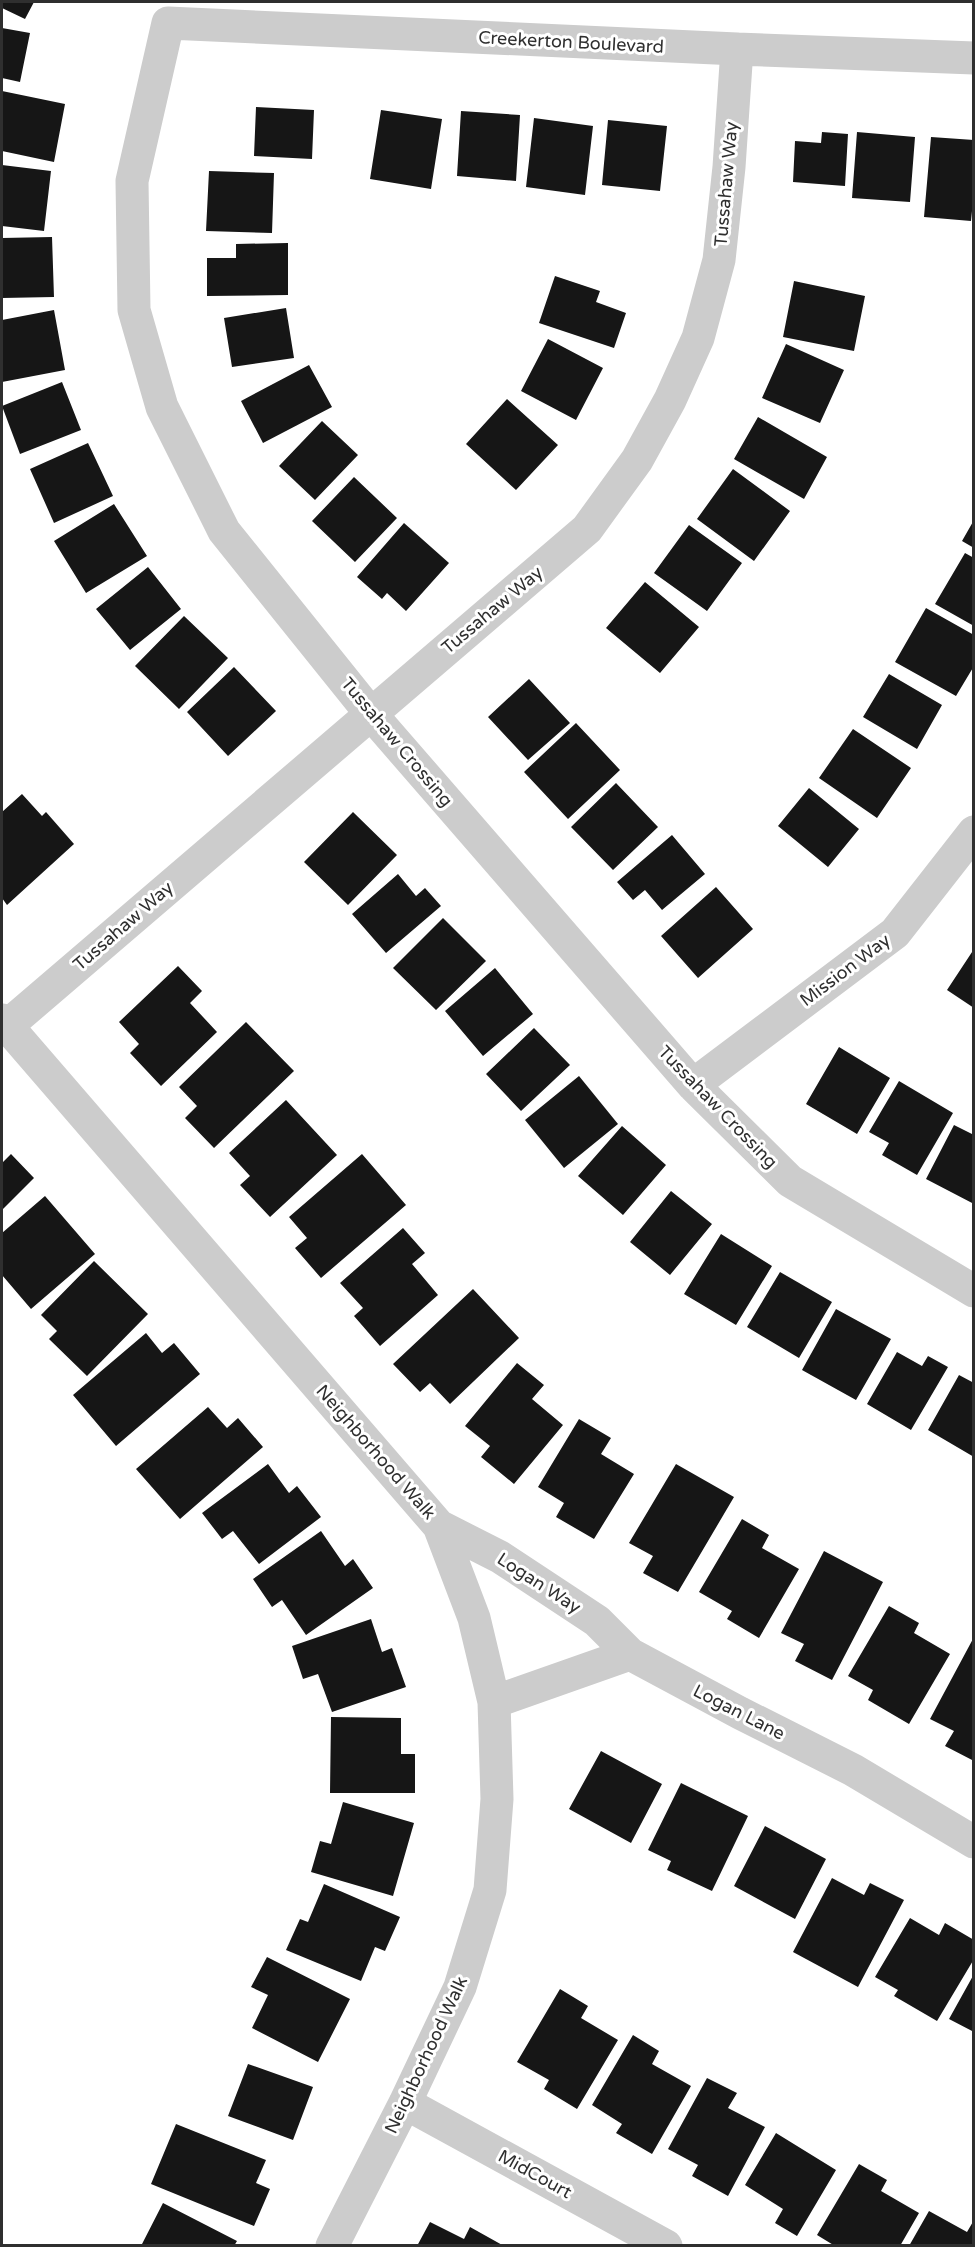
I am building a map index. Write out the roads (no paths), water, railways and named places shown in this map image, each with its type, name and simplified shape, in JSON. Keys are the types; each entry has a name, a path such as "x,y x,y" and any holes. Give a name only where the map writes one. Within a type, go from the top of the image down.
{"street":[{"name":"Creekerton Boulevard","path":"168,23 974,58"},
{"name":"Tussahaw Crossing","path":"168,23 132,180 134,310 162,407 224,531 371,714 693,1085 790,1182 974,1291"},
{"name":"Tussahaw Way","path":"4,1023 587,529 637,460 670,400 698,338 719,260 729,167 737,49"},
{"name":"Mission Way","path":"693,1085 895,933 974,832"},
{"name":"Neighborhood Walk","path":"4,1023 439,1526 474,1618 494,1702 497,1798 490,1890 460,1988 405,2103 332,2246"},
{"name":"Logan Way","path":"439,1526 500,1557 597,1621 630,1654"},
{"path":"494,1702 630,1654"},
{"name":"Logan Lane","path":"630,1654 853,1770 974,1842"},
{"name":"MidCourt","path":"405,2103 666,2246"}]}
